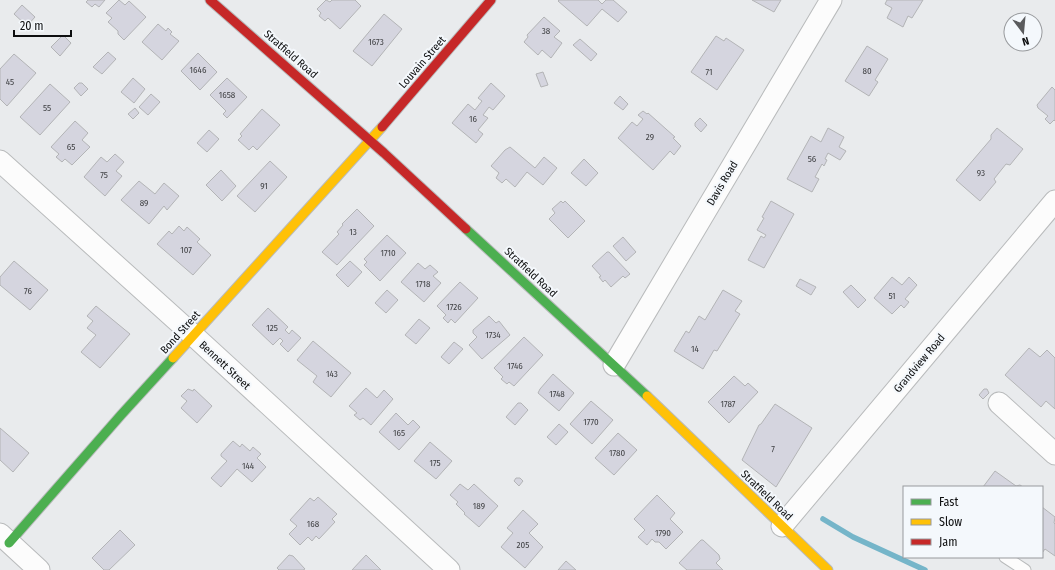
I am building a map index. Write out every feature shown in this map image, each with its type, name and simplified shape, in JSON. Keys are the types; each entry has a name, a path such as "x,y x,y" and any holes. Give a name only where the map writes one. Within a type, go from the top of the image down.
{"main road":[{"name":"Stratfield Road","path":"210,0 371,140 614,365 828,570"},
{"name":"Louvain Street","path":"371,140 491,0"},
{"name":"Bond Street","path":"5,539 121,415 371,140"}],"street":[{"name":"Davis Road","path":"614,365 831,0"},
{"name":"Bennett Street","path":"0,161 193,335 449,570"},
{"name":"Grandview Road","path":"782,526 1055,201"},
{"path":"999,403 1055,454"},
{"path":"5,539 39,570"}],"lane":[{"path":"1007,558 1025,570"}],"building":[{"path":"88,0 105,0 99,7 95,4 92,7 86,2"},
{"path":"119,0 125,5 129,1 146,17 124,40 118,34 118,31 108,22 112,18 106,13"},
{"path":"326,0 330,2 332,0 355,0 361,6 340,29 328,18 325,21 319,16 321,13 317,9"},
{"path":"598,0 602,4 606,0 613,0 627,12 618,22 602,9 587,26 558,1"},
{"path":"752,0 781,0 774,12"},
{"path":"887,0 923,0 912,18 908,16 903,27 887,18 892,8 885,4"},
{"path":"22,5 35,17 27,26 14,14"},
{"path":"384,14 402,29 372,66 353,51"},
{"path":"544,17 560,31 554,37 562,43 551,58 542,50 538,55 524,42 528,37 527,35"},
{"path":"158,24 166,31 168,28 172,32 170,34 179,41 162,60 142,42"},
{"path":"62,36 64,36 71,43 60,56 51,47"},
{"path":"716,36 724,41 726,38 744,50 717,90 691,72"},
{"path":"580,39 597,54 591,61 573,45"},
{"path":"867,46 888,59 875,80 878,82 869,96 845,81"},
{"path":"108,52 116,59 102,74 93,67"},
{"path":"198,53 217,72 200,90 181,71"},
{"path":"14,54 36,73 7,106 0,99 0,69"},
{"path":"543,72 548,85 541,87 536,74"},
{"path":"133,78 145,89 134,103 121,92"},
{"path":"227,78 247,97 227,118 223,114 226,111 210,95"},
{"path":"79,83 82,83 88,89 81,96 74,88"},
{"path":"491,83 505,96 493,110 489,107 483,115 488,118 478,130 483,134 476,143 452,123 468,104 475,110 482,101 478,98"},
{"path":"50,84 70,102 40,135 20,117"},
{"path":"1052,87 1055,90 1055,121 1054,120 1050,124 1045,119 1048,116 1038,108 1037,105"},
{"path":"151,94 160,102 148,115 139,107"},
{"path":"620,96 628,104 623,110 614,103"},
{"path":"135,108 139,113 133,119 128,114"},
{"path":"262,109 280,125 257,150 253,146 249,150 238,140 242,136 240,134"},
{"path":"643,111 647,114 648,113 675,137 673,138 681,146 674,155 670,151 653,170 618,138 632,122 637,126 643,119 638,115"},
{"path":"700,118 707,125 701,132 695,126 695,123"},
{"path":"75,121 88,133 82,140 90,147 72,165 65,159 62,162 56,157 59,154 51,147"},
{"path":"828,128 844,137 839,147 846,151 840,160 828,153 824,166 822,164 815,177 819,179 812,192 787,179 811,136 821,142"},
{"path":"997,128 1023,149 1010,165 1006,164 994,179 996,182 980,201 956,180 991,139 991,135"},
{"path":"209,130 219,139 207,152 197,143"},
{"path":"510,147 535,168 544,157 557,168 543,185 527,172 515,187 506,179 502,183 496,178 499,173 491,166 505,150"},
{"path":"115,154 124,162 116,171 122,176 105,196 84,177 101,157 107,162"},
{"path":"584,159 598,173 586,186 571,173"},
{"path":"270,161 287,177 255,212 237,196"},
{"path":"221,170 236,186 222,201 206,185"},
{"path":"139,181 155,194 164,183 179,196 167,210 164,206 149,224 121,200"},
{"path":"561,201 563,203 565,201 585,221 568,238 549,219 555,213 552,209"},
{"path":"771,201 794,214 764,268 748,260 761,236 764,238 766,235 757,230"},
{"path":"357,209 374,226 337,265 322,252 339,234 337,232 343,225 342,224"},
{"path":"179,226 184,231 187,227 200,239 197,242 211,255 193,275 157,244 169,231 172,234"},
{"path":"387,235 406,253 380,281 364,265 367,262 364,259"},
{"path":"623,237 636,252 626,261 613,246"},
{"path":"607,252 609,252 630,274 625,278 623,276 611,287 605,280 603,282 599,277 601,276 592,266"},
{"path":"14,261 48,290 30,310 0,285 0,277"},
{"path":"350,261 362,272 348,287 336,275"},
{"path":"418,263 425,269 430,265 438,272 433,276 441,283 424,302 401,282"},
{"path":"892,277 902,285 909,277 917,285 905,299 909,302 904,308 901,305 892,314 874,298"},
{"path":"800,279 816,287 811,295 796,286"},
{"path":"460,282 478,298 455,323 451,319 448,323 443,318 446,315 437,306"},
{"path":"851,285 866,300 858,308 843,292"},
{"path":"387,290 398,300 386,313 375,303"},
{"path":"723,290 742,301 735,311 740,314 717,351 714,350 703,369 674,351 686,331 689,333 699,316 705,320"},
{"path":"96,306 130,334 100,368 81,352 96,335 87,328 93,321 87,316"},
{"path":"268,308 288,327 285,330 289,334 292,330 301,338 288,352 280,344 283,341 280,338 273,345 252,325"},
{"path":"489,316 496,323 499,321 510,335 482,359 469,345 477,337 473,333 473,330"},
{"path":"419,319 430,328 416,344 405,335"},
{"path":"524,337 543,355 514,386 509,382 507,384 501,379 503,377 494,368"},
{"path":"313,341 351,373 331,397 313,382 317,376 297,360"},
{"path":"454,342 463,349 449,364 441,357"},
{"path":"1029,348 1040,357 1047,350 1055,358 1055,409 1046,401 1041,407 1005,375"},
{"path":"553,374 574,393 559,411 538,393"},
{"path":"734,376 745,386 748,383 758,392 729,423 708,402"},
{"path":"366,388 377,398 384,390 393,399 371,425 363,418 360,420 354,415 357,413 349,406"},
{"path":"188,389 193,391 194,389 212,406 197,423 181,408 187,401 181,396"},
{"path":"984,389 987,389 989,393 983,399 979,395"},
{"path":"591,401 613,420 592,444 570,424"},
{"path":"518,403 521,403 528,410 515,425 506,417"},
{"path":"775,404 812,428 776,487 742,460 759,425"},
{"path":"396,413 408,425 413,420 420,427 399,450 379,432"},
{"path":"559,424 568,432 556,445 547,437"},
{"path":"0,428 29,453 13,472 0,460"},
{"path":"618,433 637,450 614,475 595,458"},
{"path":"233,441 240,447 242,444 250,451 253,447 261,454 257,458 266,467 252,482 237,469 221,487 211,478 227,461 221,456 221,454"},
{"path":"430,442 452,461 436,479 414,461"},
{"path":"995,471 1016,486 984,486"},
{"path":"516,478 520,478 523,481 519,486 514,481"},
{"path":"460,484 468,490 474,484 498,506 479,527 464,514 465,513 456,504 458,502 450,495"},
{"path":"657,495 675,513 670,519 683,532 666,549 659,542 655,542 652,539 647,545 638,537 645,530 634,519"},
{"path":"318,497 337,514 332,519 335,522 319,539 316,536 312,541 308,537 300,545 289,534 297,526 290,520 310,498 314,501"},
{"path":"1043,508 1055,517 1055,556 1045,549 1043,552"},
{"path":"523,510 538,524 529,533 543,547 525,568 501,547 513,533 507,528"},
{"path":"120,530 135,545 109,570 104,570 92,558"},
{"path":"701,540 703,540 719,555 720,559 716,563 723,570 687,570 679,563"},
{"path":"289,555 293,556 305,569 279,570 277,568"},
{"path":"366,555 381,570 352,570"},
{"path":"566,561 576,570 558,570"}],"waterway":[{"path":"823,519 853,537 925,570"}],"traffic: fast":[{"path":"466,229 647,396"},
{"path":"9,543 173,358"}],"traffic: slow":[{"path":"173,358 382,127"},
{"path":"647,396 828,570"}],"traffic: jam":[{"path":"210,0 384,153 466,229"},
{"path":"382,127 491,0"}]}
